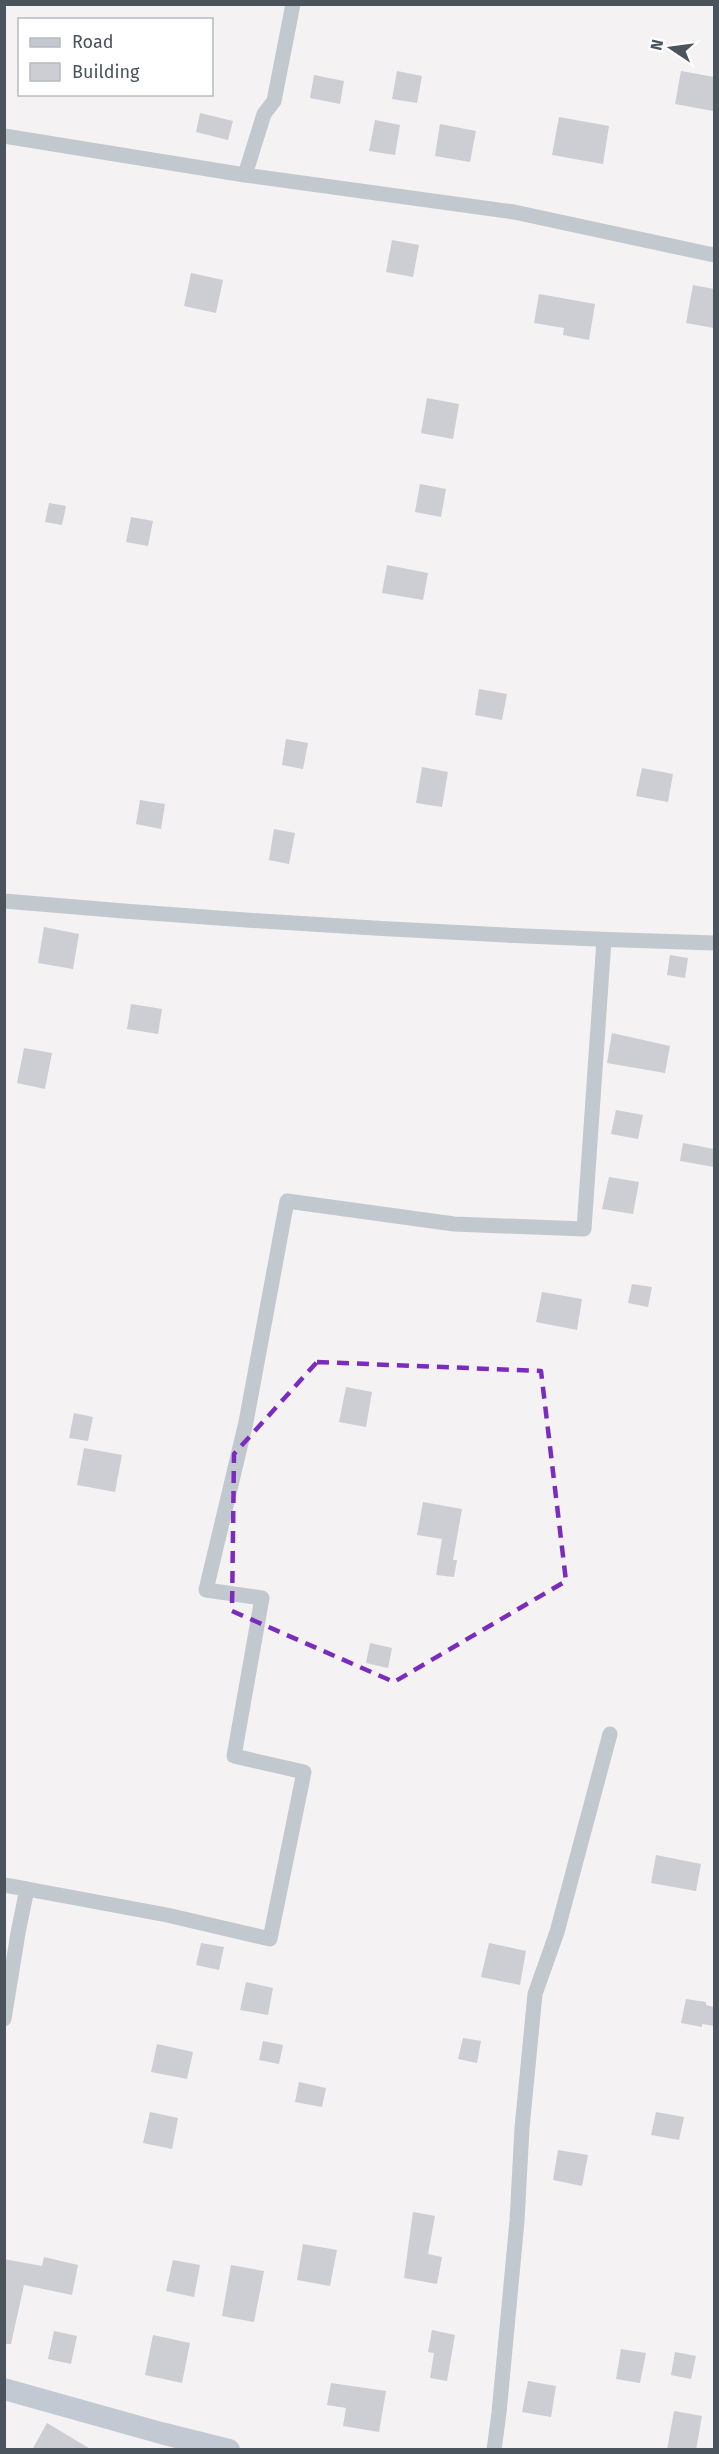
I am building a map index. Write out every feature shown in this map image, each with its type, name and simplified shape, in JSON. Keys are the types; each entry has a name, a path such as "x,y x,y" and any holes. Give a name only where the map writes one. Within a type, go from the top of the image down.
{"main road":[{"path":"4,2389 229,2450"}],"street":[{"path":"245,175 264,114 274,101 293,4"},
{"path":"4,136 245,175 514,212 714,255"},
{"path":"4,901 210,919 529,938 714,943"},
{"path":"4,1885 167,1915 270,1939 304,1772 234,1756 262,1598 206,1590 246,1422 287,1201 454,1224 584,1229 604,940"},
{"path":"494,2450 517,2221 522,2128 535,1994 557,1932 610,1734"},
{"path":"4,2019 27,1889"}],"highlighted area":[{"path":"317,1362 541,1371 566,1581 394,1682 232,1611 234,1454"}],"building":[{"path":"397,71 422,76 417,103 392,99"},
{"path":"681,71 714,77 713,111 675,104"},
{"path":"314,75 344,81 340,104 310,98"},
{"path":"200,113 233,121 228,140 196,132"},
{"path":"559,117 609,126 603,164 552,155"},
{"path":"375,120 400,125 395,155 369,151"},
{"path":"440,124 476,131 470,162 435,156"},
{"path":"392,240 419,245 413,277 386,272"},
{"path":"191,273 223,280 216,313 184,306"},
{"path":"693,285 714,289 714,328 686,323"},
{"path":"539,294 595,304 589,340 563,335 564,328 534,323"},
{"path":"427,398 459,404 453,439 421,433"},
{"path":"420,484 446,489 441,517 415,512"},
{"path":"49,503 66,506 62,525 45,522"},
{"path":"131,517 153,521 148,546 126,542"},
{"path":"387,565 428,573 423,600 382,593"},
{"path":"479,689 507,694 502,720 475,715"},
{"path":"286,739 308,743 303,769 282,765"},
{"path":"422,767 448,772 442,807 416,803"},
{"path":"642,768 673,774 668,802 636,796"},
{"path":"140,800 165,804 161,829 136,824"},
{"path":"274,829 295,833 289,864 269,860"},
{"path":"44,927 79,934 73,969 38,963"},
{"path":"670,955 688,958 685,978 667,975"},
{"path":"131,1004 162,1009 158,1034 127,1029"},
{"path":"612,1033 670,1046 665,1073 607,1063"},
{"path":"24,1048 52,1053 45,1089 17,1083"},
{"path":"616,1110 643,1115 638,1139 611,1134"},
{"path":"683,1143 714,1149 714,1167 680,1161"},
{"path":"609,1177 639,1182 633,1214 602,1209"},
{"path":"632,1284 652,1287 648,1307 628,1303"},
{"path":"542,1292 582,1299 577,1330 536,1322"},
{"path":"346,1387 372,1392 366,1427 339,1422"},
{"path":"74,1413 93,1417 88,1441 69,1438"},
{"path":"84,1448 122,1455 115,1492 77,1485"},
{"path":"423,1502 462,1509 453,1560 457,1560 454,1577 436,1575 442,1539 417,1535"},
{"path":"370,1643 392,1648 388,1668 366,1663"},
{"path":"656,1855 701,1864 696,1891 651,1883"},
{"path":"201,1943 224,1947 219,1970 196,1965"},
{"path":"489,1943 526,1951 520,1985 481,1977"},
{"path":"246,1982 273,1988 268,2015 240,2010"},
{"path":"686,1999 706,2002 706,2005 714,2007 714,2026 702,2024 702,2027 681,2023"},
{"path":"463,2038 481,2041 477,2063 458,2059"},
{"path":"263,2041 283,2045 279,2064 259,2060"},
{"path":"157,2044 193,2052 187,2079 151,2072"},
{"path":"299,2082 326,2088 322,2107 295,2102"},
{"path":"150,2112 178,2118 172,2149 143,2143"},
{"path":"656,2112 684,2117 679,2140 651,2135"},
{"path":"558,2150 588,2155 582,2186 553,2180"},
{"path":"413,2212 435,2216 428,2254 442,2257 437,2284 404,2278"},
{"path":"303,2244 337,2250 330,2286 297,2280"},
{"path":"44,2257 78,2265 72,2295 24,2285 11,2344 4,2344 4,2259 42,2266"},
{"path":"173,2260 200,2265 194,2297 166,2291"},
{"path":"231,2265 264,2271 254,2322 222,2316"},
{"path":"432,2330 455,2335 447,2381 430,2378 434,2353 428,2352"},
{"path":"54,2331 77,2336 71,2364 48,2359"},
{"path":"153,2335 190,2343 182,2383 145,2375"},
{"path":"621,2349 646,2353 640,2383 616,2379"},
{"path":"675,2352 696,2356 691,2379 671,2375"},
{"path":"528,2381 556,2386 551,2417 522,2412"},
{"path":"331,2383 386,2391 379,2432 343,2426 346,2408 327,2405"},
{"path":"674,2411 702,2416 696,2450 667,2450"},
{"path":"47,2423 92,2450 32,2450"}]}
